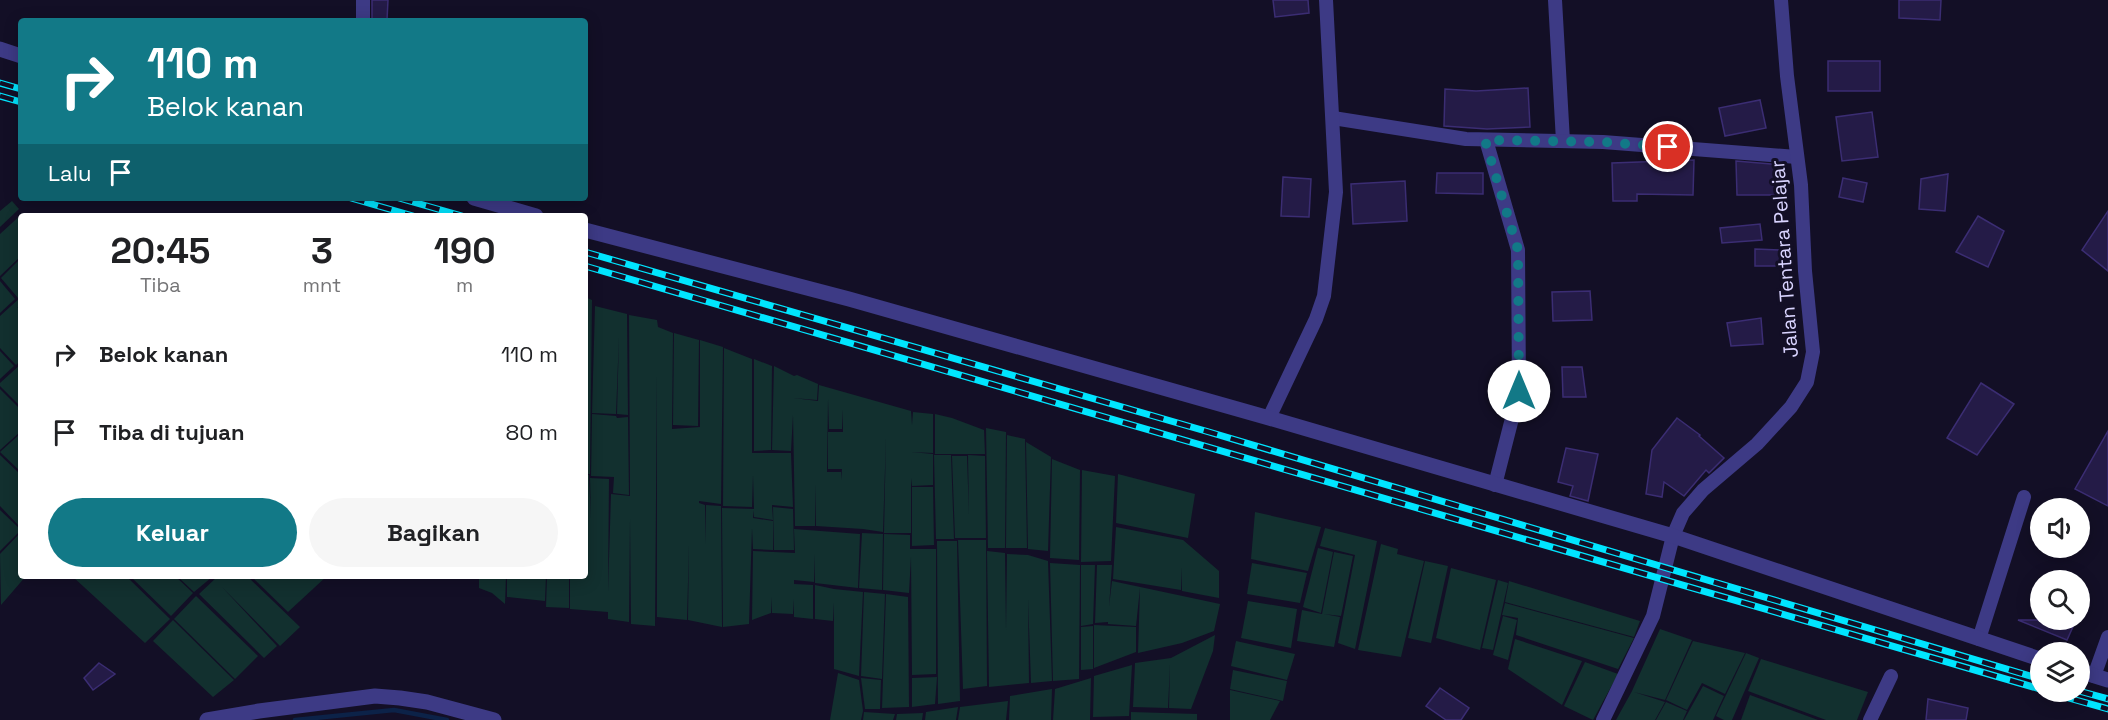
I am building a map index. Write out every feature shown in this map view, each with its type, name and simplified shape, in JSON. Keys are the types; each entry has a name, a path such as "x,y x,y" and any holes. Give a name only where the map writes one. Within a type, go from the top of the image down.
{"street":[{"path":"363,0 363,18"},
{"path":"1269,418 1316,319 1324,296 1336,192 1326,0"},
{"path":"1554,0 1563,141"},
{"name":"Jalan Tentara Pelajar","path":"1603,720 1653,616 1673,536 1683,513 1703,490 1757,444 1791,407 1807,382 1813,352 1805,271 1801,185 1787,76 1781,0"},
{"path":"0,49 18,55"},
{"path":"1333,118 1466,139 1603,142 1797,157"},
{"path":"1485,140 1518,250 1519,391 1495,485"},
{"path":"484,201 526,213"},
{"path":"588,231 849,299 1673,536 2030,656"},
{"path":"1979,639 2024,497"},
{"path":"2094,676 2108,637"},
{"path":"1869,720 1891,676"},
{"path":"207,720 375,696 427,702 494,720"}],"green space":[{"path":"12,201 19,209 0,227 0,211"},
{"path":"18,218 18,259 0,276 0,234"},
{"path":"18,261 18,298 1,278"},
{"path":"0,281 15,299 0,313"},
{"path":"588,298 592,300 590,474 588,474"},
{"path":"18,300 18,363 16,365 0,348 0,316"},
{"path":"595,306 627,314 628,415 617,414 619,336 616,414 592,413"},
{"path":"629,315 657,320 658,327 673,333 672,429 700,427 700,340 723,347 721,504 699,501 705,505 705,544 706,505 721,506 722,627 688,620 689,544 687,620 657,617 657,374 655,626 631,624 630,519 629,622 608,619 608,612 570,609 570,579 588,579 588,475 591,519 590,478 609,479 608,592 611,494 630,496"},
{"path":"674,333 699,340 698,426 673,425"},
{"path":"724,348 752,359 752,453 791,453 793,507 772,505 773,520 754,517 753,510 753,518 773,521 773,550 753,549 752,528 749,624 723,627 722,508 754,509 753,475 752,507 723,506"},
{"path":"0,351 14,366 0,379"},
{"path":"754,359 772,366 771,450 754,451"},
{"path":"774,366 818,384 817,400 793,398 818,401 819,385 911,411 912,425 913,412 933,414 933,453 911,452 933,454 933,485 912,486 911,478 911,533 884,533 886,437 883,532 816,526 816,484 815,526 795,526 793,415 791,451 772,450","holes":["828,399 829,429 842,429 843,409 843,432 828,432 828,469 842,469 841,480 841,472 827,472"]},
{"path":"18,367 18,404 0,386 0,383"},
{"path":"0,389 18,407 18,434 0,450"},
{"path":"592,414 616,416 617,418 628,417 629,495 613,493 614,477 591,476"},
{"path":"935,414 984,430 985,454 935,454"},
{"path":"986,428 1006,432 1005,548 988,548"},
{"path":"1007,435 1025,439 1027,548 1006,548"},
{"path":"18,436 18,469 0,452"},
{"path":"1026,442 1051,457 1048,551 1028,549"},
{"path":"0,455 18,472 18,525 0,506"},
{"path":"934,455 951,455 954,539 936,539"},
{"path":"968,455 985,456 986,538 955,538 952,456 967,456 969,516"},
{"path":"1052,459 1080,470 1079,560 1050,558"},
{"path":"1082,470 1115,476 1111,561 1081,562"},
{"path":"1118,474 1195,494 1188,538 1116,523"},
{"path":"912,487 933,487 934,545 912,546"},
{"path":"773,507 793,509 794,550 774,550"},
{"path":"0,510 18,527 18,533 0,551"},
{"path":"1255,512 1321,527 1308,571 1251,559"},
{"path":"1116,527 1183,540 1219,571 1219,598 1182,591 1182,567 1181,590 1113,579"},
{"path":"1325,528 1377,541 1355,649 1338,643 1355,555 1320,546"},
{"path":"794,529 860,534 858,588 815,583 814,554 814,582 794,580 794,584 813,585 813,619 794,617 794,599 793,614 772,613 771,597 771,613 752,620 753,551 795,553"},
{"path":"862,533 883,534 882,590 859,588"},
{"path":"884,534 910,535 910,549 936,549 936,674 912,675 911,557 909,593 883,590"},
{"path":"18,535 18,579 23,579 1,605 0,554"},
{"path":"958,540 986,540 987,686 963,689"},
{"path":"937,541 957,541 960,701 938,704"},
{"path":"1381,544 1398,549 1397,554 1424,561 1401,657 1358,650"},
{"path":"1318,548 1333,552 1321,613 1303,607"},
{"path":"987,551 1005,553 1006,630 1007,554 1028,555 1048,561 1052,681 1031,683 1028,599 1029,683 989,687"},
{"path":"1334,552 1353,556 1341,616 1324,614 1340,617 1334,647 1297,641 1302,610 1322,614"},
{"path":"1425,561 1448,566 1431,643 1408,638"},
{"path":"1050,563 1080,565 1079,679 1053,681"},
{"path":"1252,563 1307,573 1300,603 1247,594"},
{"path":"1081,565 1095,565 1093,624 1081,626"},
{"path":"1097,565 1112,565 1109,607 1112,581 1220,604 1214,631 1182,643 1138,653 1140,588 1136,626 1108,624 1108,622 1095,623"},
{"path":"1451,568 1496,580 1480,650 1436,638"},
{"path":"75,579 129,579 170,619 145,643"},
{"path":"133,579 178,579 193,593 171,616"},
{"path":"180,579 210,579 194,592"},
{"path":"215,579 250,579 300,627 280,646 222,587 277,646 264,658 199,594"},
{"path":"254,579 324,579 288,612"},
{"path":"479,579 506,579 505,604 492,593 479,588"},
{"path":"507,579 546,579 545,601 507,597"},
{"path":"547,579 569,579 569,608 546,607"},
{"path":"1498,580 1508,583 1493,650 1482,648"},
{"path":"1509,581 1640,621 1634,637 1505,602"},
{"path":"815,585 863,592 859,676 834,669 834,602 833,621 815,619"},
{"path":"864,592 885,594 882,679 861,676"},
{"path":"886,594 908,597 909,707 882,708"},
{"path":"196,596 258,656 235,679 174,619"},
{"path":"1248,601 1297,609 1291,648 1241,638"},
{"path":"1505,603 1634,638 1618,669 1516,635 1518,618 1502,615"},
{"path":"1503,616 1517,620 1508,660 1493,655"},
{"path":"173,620 234,680 213,697 153,641"},
{"path":"1094,625 1136,627 1136,652 1094,668"},
{"path":"1093,626 1093,669 1081,670 1081,627"},
{"path":"1660,629 1692,640 1665,700 1634,692 1665,702 1655,720 1616,720 1632,691"},
{"path":"1215,635 1213,651 1191,709 1169,708 1170,664 1168,708 1133,707 1135,663 1171,658"},
{"path":"1515,639 1582,661 1562,705 1508,669"},
{"path":"1236,641 1295,654 1287,680 1231,666"},
{"path":"1693,641 1745,653 1725,694 1702,683 1687,710 1666,700"},
{"path":"1746,653 1759,658 1732,720 1724,720 1716,716"},
{"path":"1761,659 1868,692 1857,720 1826,720 1748,691"},
{"path":"1585,662 1618,674 1593,720 1564,706"},
{"path":"1132,665 1129,716 1093,717 1094,676"},
{"path":"1233,670 1287,681 1283,701 1230,689"},
{"path":"838,673 859,680 863,711 861,720 830,720"},
{"path":"937,677 935,704 912,707 912,678"},
{"path":"861,678 881,680 880,709 865,709"},
{"path":"1091,678 1090,720 1053,720 1055,689"},
{"path":"1703,686 1724,696 1713,720 1684,720"},
{"path":"1052,689 1051,720 1009,720 1010,696"},
{"path":"1230,690 1280,701 1270,720 1230,720"},
{"path":"1750,695 1818,720 1741,720"},
{"path":"1008,701 1006,720 958,720 960,707"},
{"path":"1666,702 1687,711 1683,720 1656,720"},
{"path":"958,707 956,720 925,720 926,712"},
{"path":"864,712 895,714 893,720 863,720"},
{"path":"1131,712 1197,714 1197,720 1131,720"},
{"path":"923,713 922,720 896,720 897,714"}],"building":[{"path":"372,0 388,0 387,18 372,18"},
{"path":"1273,0 1308,0 1309,13 1275,17"},
{"path":"1899,0 1941,0 1940,20 1899,18"},
{"path":"1828,61 1880,61 1880,91 1828,91"},
{"path":"1528,88 1530,127 1487,129 1444,126 1445,89 1476,91"},
{"path":"1760,100 1766,128 1725,136 1719,108"},
{"path":"1872,112 1878,157 1842,161 1836,117"},
{"path":"1694,160 1693,195 1637,194 1637,201 1613,201 1612,163"},
{"path":"1736,161 1782,165 1784,195 1737,195"},
{"path":"1437,173 1483,173 1483,194 1436,193"},
{"path":"1948,174 1945,211 1919,209 1921,179"},
{"path":"1283,177 1311,179 1309,217 1281,216"},
{"path":"1843,178 1867,183 1863,202 1839,197"},
{"path":"1405,181 1407,221 1353,224 1351,184"},
{"path":"2108,211 2108,271 2082,250"},
{"path":"1978,216 2004,231 1988,267 1956,252"},
{"path":"1760,224 1762,240 1722,243 1720,228"},
{"path":"1755,249 1783,250 1783,266 1755,266"},
{"path":"1590,291 1592,320 1553,321 1552,292"},
{"path":"1761,318 1763,344 1731,346 1727,323"},
{"path":"1562,367 1582,367 1586,397 1563,397"},
{"path":"1981,383 2014,404 1977,455 1947,438"},
{"path":"1677,418 1700,435 1724,458 1709,473 1706,470 1684,496 1664,482 1662,497 1646,494 1652,450"},
{"path":"2108,431 2108,506 2075,489"},
{"path":"1566,448 1598,454 1588,501 1570,496 1573,486 1558,482"},
{"path":"2018,620 2030,620 2030,625"},
{"path":"2042,630 2072,630 2067,640"},
{"path":"99,663 115,674 93,690 84,678"},
{"path":"1440,688 1469,708 1461,720 1446,720 1426,706"},
{"path":"1928,699 1968,708 1966,720 1926,720"}],"waterway":[{"path":"295,720 394,710 447,720"}],"railway":[{"path":"0,83 18,88"},
{"path":"0,96 18,101"},
{"path":"361,201 403,213"},
{"path":"410,201 452,213"},
{"path":"588,253 1209,432 2030,676"},
{"path":"588,267 2030,686"},
{"path":"2090,694 2108,699"},
{"path":"2083,702 2108,709"}],"route":[{"path":"1519,391 1518,250 1485,140 1603,142 1668,147"}]}
